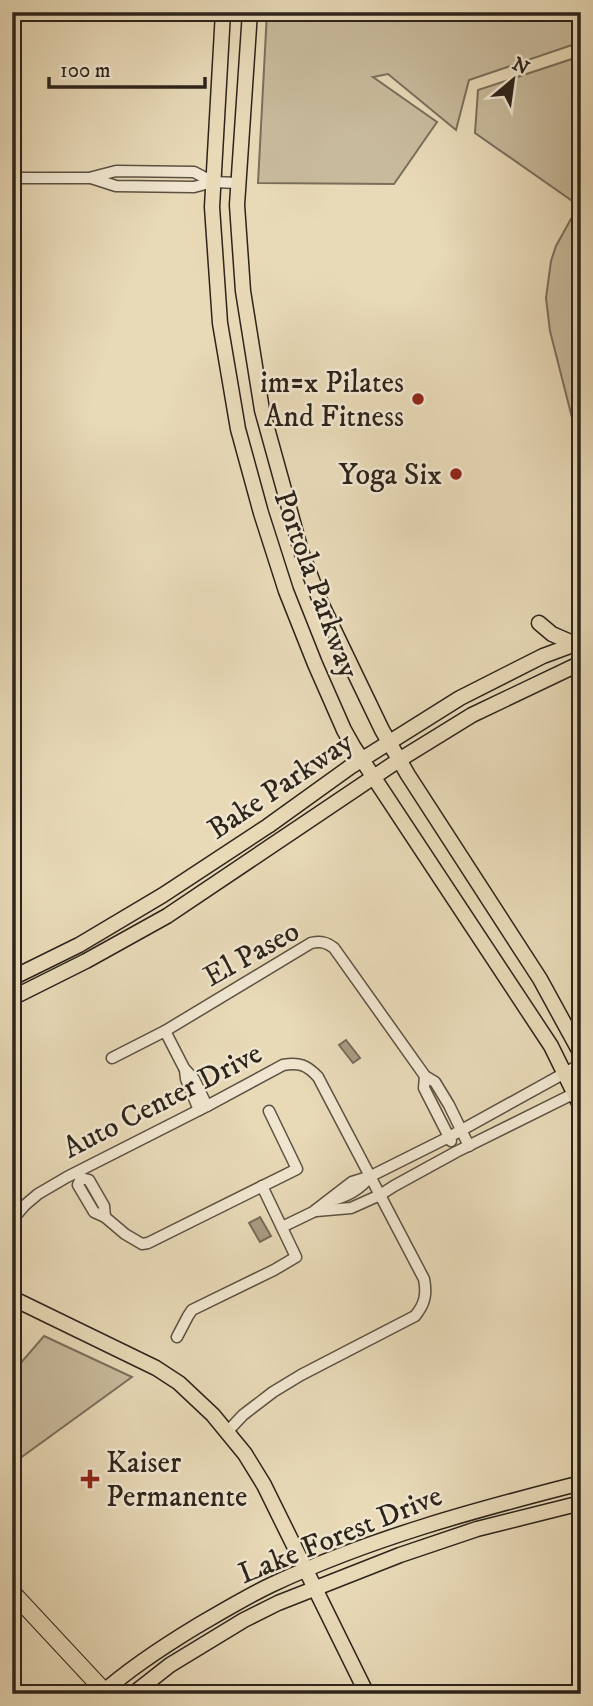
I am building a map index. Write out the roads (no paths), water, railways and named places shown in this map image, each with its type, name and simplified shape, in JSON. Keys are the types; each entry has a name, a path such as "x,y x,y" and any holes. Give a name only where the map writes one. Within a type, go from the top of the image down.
{"highway":[{"path":"12,1592 104,1693"}],"main road":[{"name":"Portola Parkway","path":"223,12 212,207 220,323 238,429 286,591 344,730 551,1046 579,1097"},
{"name":"Portola Parkway","path":"250,12 237,205 243,291 262,410 301,551 388,742 540,979 581,1054"},
{"path":"539,623 552,634 579,646"},
{"name":"Bake Parkway","path":"12,978 79,945 163,895 388,742 460,698 543,656 579,646"},
{"name":"Bake Parkway","path":"12,998 167,916 399,760 472,715 581,663"},
{"path":"86,961 113,936 150,912 163,895"},
{"path":"12,1298 156,1368 179,1383 214,1415 245,1454 264,1485 367,1694"},
{"name":"Lake Forest Drive","path":"104,1693 170,1643 235,1604 306,1569 402,1533 471,1511 581,1483"},
{"name":"Lake Forest Drive","path":"133,1694 170,1665 244,1620 278,1603 400,1555 477,1529 581,1503"}],"street":[{"path":"12,178 89,177 116,186 194,187 213,182 238,183"},
{"name":"El Paseo","path":"112,1058 165,1031 311,943 328,943 425,1076 435,1082 470,1146"},
{"path":"165,1031 184,1068 186,1079 203,1108"},
{"name":"Auto Center Drive","path":"12,1220 38,1194 79,1175 283,1065 294,1063 312,1071 318,1077 424,1279 425,1299 415,1316 272,1392 227,1432"},
{"path":"282,1227 313,1212 352,1182 370,1176 449,1137 581,1064"},
{"name":"El Paseo","path":"425,1076 424,1088 456,1152"},
{"path":"313,1212 351,1208 380,1195 456,1152 579,1097"},
{"path":"79,1175 89,1180 104,1206 105,1217 142,1244 148,1243 297,1169 269,1111"},
{"path":"177,1337 192,1310 296,1257 262,1186"}],"place":[{"name":"im=x Pilates And Fitness","path":"418,399"},
{"name":"Yoga Six","path":"456,474"},
{"name":"Kaiser Permanente","path":"90,1479"}]}
